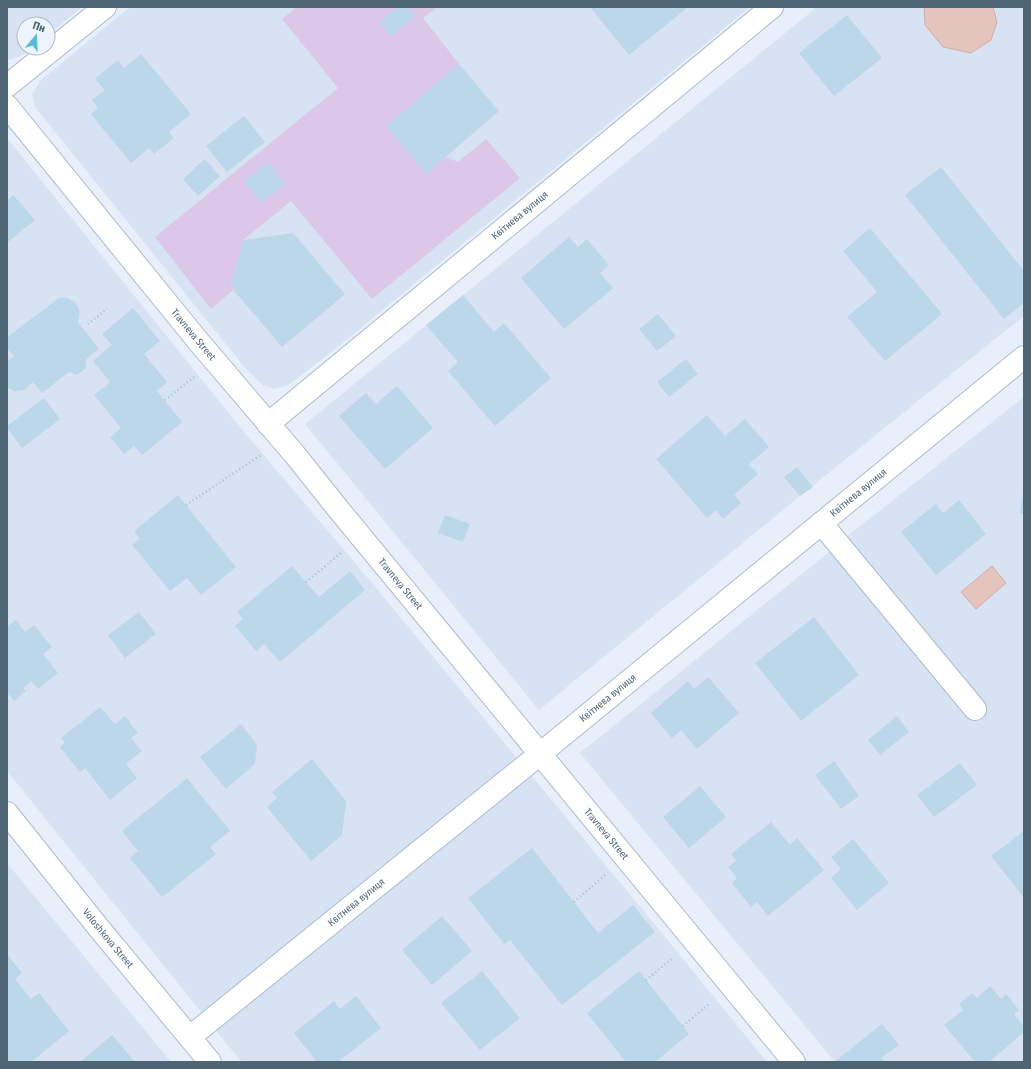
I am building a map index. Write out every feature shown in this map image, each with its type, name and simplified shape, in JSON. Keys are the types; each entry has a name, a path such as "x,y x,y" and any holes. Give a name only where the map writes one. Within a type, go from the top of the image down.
{"street":[{"path":"7,86 105,7"},
{"name":"Квітнева вулиця","path":"268,424 772,7"},
{"name":"Travneva Street","path":"7,106 198,341 296,456 794,1062"},
{"name":"Квітнева вулиця","path":"190,1037 540,754 1024,357"},
{"path":"821,523 975,709"},
{"name":"Voloshkova Street","path":"7,813 98,927 210,1062"}],"path":[{"path":"88,324 107,309"},
{"path":"165,400 195,376"},
{"path":"186,505 265,453"},
{"path":"306,582 344,550"},
{"path":"574,902 626,858"},
{"path":"646,980 694,942"},
{"path":"683,1026 731,986"}],"shaded area":[{"path":"7,7 82,7 56,28 56,16 16,16 16,56 20,56 10,60 7,59"},
{"path":"130,7 750,7 334,350 287,386 274,389 262,385 246,369 35,107 32,94 41,80"},
{"path":"297,7 437,7 423,18 459,64 386,126 426,174 446,157 458,162 486,139 520,178 372,299 291,201 243,240 231,286 233,290 211,309 155,237 338,88 282,19"},
{"path":"817,7 1024,7 1024,316 800,496 539,710 305,424"},
{"path":"924,7 993,7 997,22 991,40 971,53 943,47 925,25"},
{"path":"7,138 240,427 367,577 767,1062 242,1062 226,1043 7,771"},
{"path":"1024,397 1024,1062 835,1062 580,753 850,534"},
{"path":"992,566 1006,583 976,609 961,592"},
{"path":"7,863 167,1057 171,1062 7,1062"}],"building":[{"path":"398,7 408,7 415,16 391,37 379,22"},
{"path":"590,7 688,7 629,55"},
{"path":"847,15 882,58 834,96 799,53"},
{"path":"141,54 191,114 169,132 174,138 154,154 149,148 131,163 91,114 98,108 92,100 105,90 95,79 118,60 124,68"},
{"path":"459,64 499,111 426,174 386,126"},
{"path":"244,116 265,142 227,172 206,146"},
{"path":"205,159 220,176 198,196 183,179"},
{"path":"269,162 285,184 261,203 244,181"},
{"path":"941,167 1024,271 1024,303 1004,319 905,195"},
{"path":"13,195 35,220 7,243 7,201"},
{"path":"870,228 942,314 885,361 847,317 877,292 843,251"},
{"path":"293,233 345,294 282,347 231,287 243,240"},
{"path":"569,237 578,247 587,239 609,265 600,273 613,288 564,329 521,278"},
{"path":"463,295 494,332 504,323 551,378 495,426 448,371 458,362 426,325"},
{"path":"59,298 67,298 76,303 80,312 78,322 99,349 86,359 86,368 77,375 69,372 42,393 33,382 24,390 14,391 7,387 7,361 14,356 7,348 7,337"},
{"path":"133,308 160,341 144,354 167,382 157,391 182,422 142,455 134,446 124,454 110,437 121,428 94,395 110,382 93,361 112,345 102,334"},
{"path":"658,314 676,336 657,351 639,329"},
{"path":"686,359 698,374 669,397 657,382"},
{"path":"397,386 433,428 385,469 339,416 366,393 376,404"},
{"path":"44,398 60,419 22,448 7,426"},
{"path":"707,415 725,436 745,419 769,447 749,464 758,474 734,495 741,503 723,519 716,510 707,518 656,459"},
{"path":"797,467 813,487 800,496 784,477"},
{"path":"1024,493 1024,515 1020,513"},
{"path":"178,495 236,567 201,595 187,578 170,591 132,545 140,539 134,531"},
{"path":"959,500 986,534 936,575 901,532 936,504 943,513"},
{"path":"445,515 470,524 463,542 438,533"},
{"path":"292,566 319,597 350,571 365,590 280,662 264,644 256,651 235,626 243,619 237,612"},
{"path":"139,612 156,634 125,658 108,635"},
{"path":"814,617 859,675 801,721 755,663"},
{"path":"16,620 25,632 34,625 52,647 43,654 58,673 38,689 31,681 23,688 26,691 14,701 7,692 7,627"},
{"path":"708,677 739,713 697,749 681,730 672,738 651,713 688,681 694,689"},
{"path":"100,707 115,724 125,716 138,733 131,738 142,751 126,764 137,778 110,800 85,768 80,772 60,747 65,743 61,738"},
{"path":"897,716 909,732 880,755 868,740"},
{"path":"241,724 257,745 255,764 226,789 200,757"},
{"path":"312,759 346,801 342,835 311,861 267,807 277,798 272,792"},
{"path":"834,761 859,796 841,809 815,775"},
{"path":"960,763 977,785 934,817 917,795"},
{"path":"187,778 230,831 210,847 216,854 162,897 130,858 138,851 122,831"},
{"path":"700,786 726,817 689,848 663,817"},
{"path":"771,822 790,845 797,838 824,870 768,916 757,902 751,907 732,883 737,878 728,867 736,861 731,854"},
{"path":"1024,831 1024,898 991,856"},
{"path":"853,839 889,883 857,910 831,878 841,869 831,857"},
{"path":"532,848 598,933 633,905 655,932 562,1005 510,940 504,944 468,898"},
{"path":"442,916 472,951 432,985 402,950"},
{"path":"7,954 22,973 15,979 31,999 39,993 69,1031 31,1062 7,1062"},
{"path":"482,971 520,1018 480,1050 441,1003"},
{"path":"639,971 689,1034 655,1062 626,1062 587,1013"},
{"path":"990,986 1001,999 1006,994 1019,1010 1014,1014 1024,1026 1024,1032 989,1062 975,1062 944,1025 963,1010 959,1004 972,993 977,998"},
{"path":"356,996 381,1028 338,1062 317,1062 294,1033 334,1001 340,1009"},
{"path":"882,1024 899,1045 881,1058 884,1062 834,1062"},
{"path":"112,1035 135,1062 80,1062"}]}
